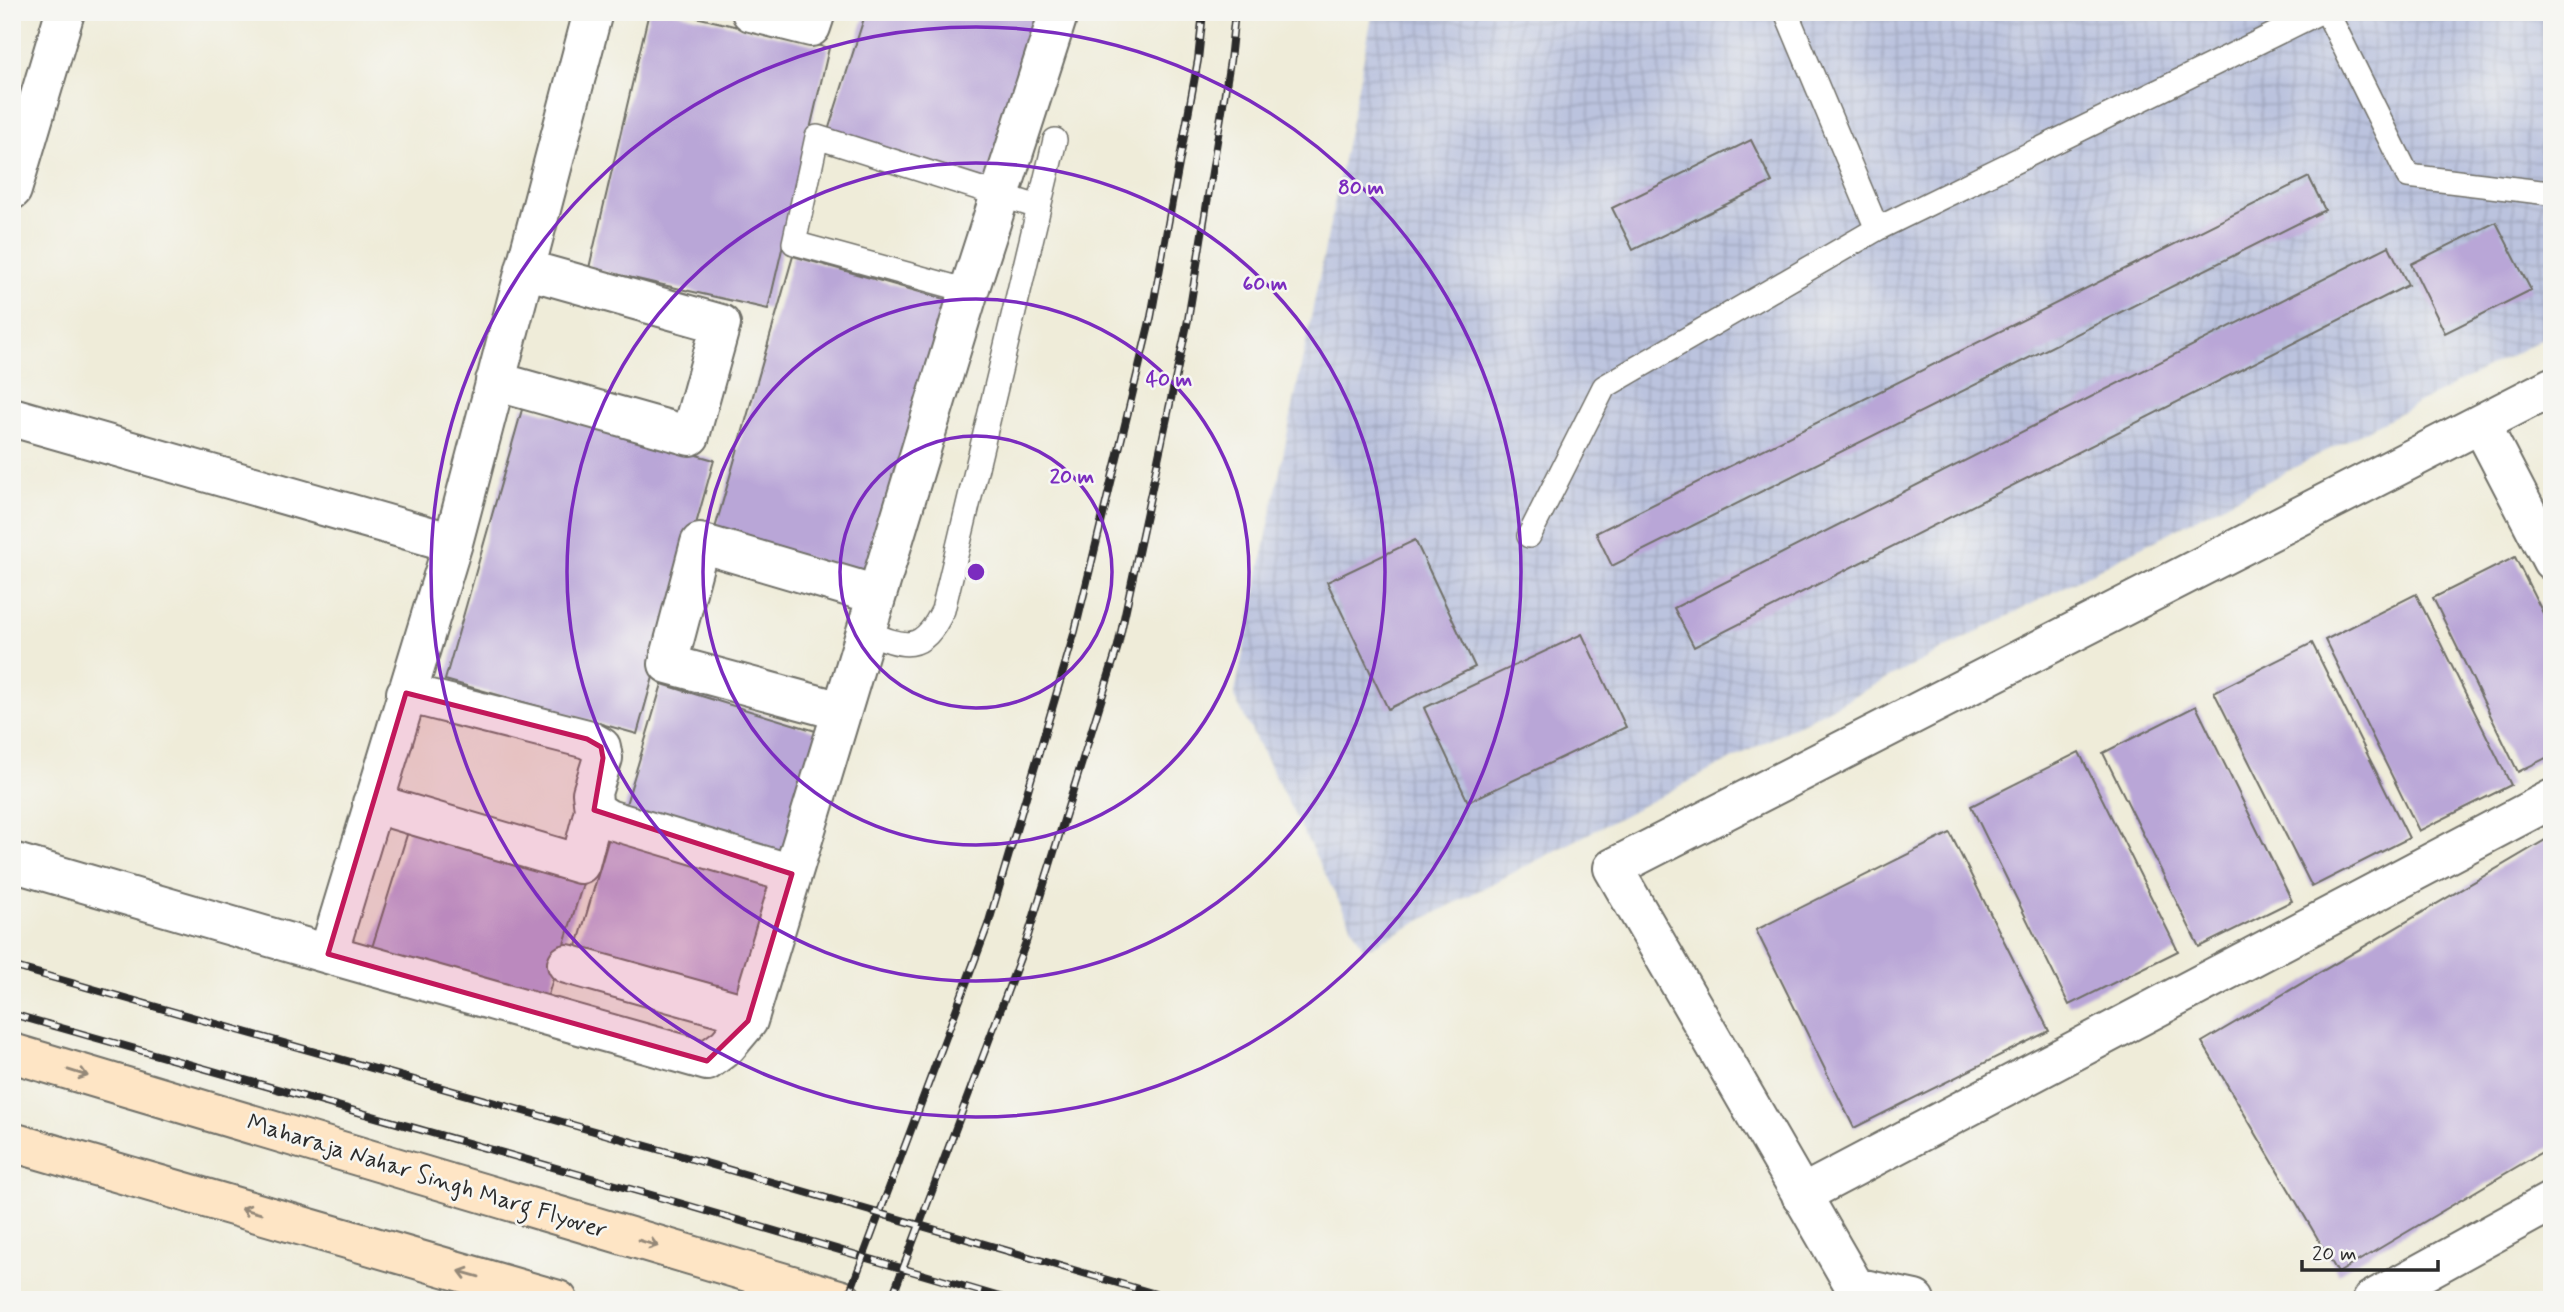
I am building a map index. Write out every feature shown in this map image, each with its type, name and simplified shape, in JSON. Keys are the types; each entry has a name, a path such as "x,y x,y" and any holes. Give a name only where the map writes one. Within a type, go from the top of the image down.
{"main road":[{"name":"Maharaja Nahar Singh Marg Flyover","path":"12,1053 842,1300"},
{"path":"12,1142 558,1300"}],"street":[{"path":"12,190 22,118 65,12"},
{"path":"328,954 453,542 593,12"},
{"path":"751,12 811,27 816,12"},
{"path":"12,862 707,1061 727,1046 750,1015 969,291 1059,12"},
{"path":"495,381 690,436 721,324 525,269"},
{"path":"1915,1300 1863,1294 1801,1195 1613,868 2552,387"},
{"path":"12,417 453,542"},
{"path":"2482,424 2552,561"},
{"path":"842,711 668,664 700,543 877,595"},
{"path":"372,803 580,864 594,810 592,793 603,758 601,747 587,739 406,693"},
{"path":"1801,1195 2552,799"},
{"path":"594,810 608,819 792,874"},
{"path":"566,964 750,1015"},
{"path":"2372,1300 2552,1201"}],"lane":[{"path":"1786,12 1877,229"},
{"path":"1530,536 1604,387 1877,229 2320,12"},
{"path":"2327,12 2407,176 2552,191"},
{"path":"969,291 794,243 817,137 1038,207"},
{"path":"866,631 890,642 909,644 925,639 935,627 943,610 1055,140"}],"highlighted area":[{"path":"406,693 587,739 601,747 603,758 594,810 792,874 748,1021 707,1061 328,954"}],"shaded area":[{"path":"1373,12 2552,12 2552,334 1364,950 1234,697"}],"building":[{"path":"649,12 674,12 829,48 768,309 589,268"},
{"path":"866,12 1051,12 994,189 826,137"},
{"path":"1751,140 1772,182 1633,250 1612,208"},
{"path":"2309,177 2325,210 1612,566 1596,533"},
{"path":"2496,222 2531,290 2445,333 2411,264"},
{"path":"2389,246 2408,285 1694,647 1674,608"},
{"path":"793,256 955,302 876,577 714,532"},
{"path":"523,406 714,460 637,734 445,680"},
{"path":"1415,540 1475,667 1388,709 1327,582"},
{"path":"2515,557 2552,631 2552,755 2518,772 2433,598"},
{"path":"2416,594 2511,785 2419,831 2325,640"},
{"path":"1582,634 1626,727 1468,802 1424,708"},
{"path":"2312,643 2409,838 2312,887 2214,692"},
{"path":"662,684 822,733 784,859 624,811"},
{"path":"2196,706 2292,901 2199,947 2103,753"},
{"path":"2079,752 2178,951 2069,1005 1971,806"},
{"path":"411,822 585,877 543,1011 369,957"},
{"path":"1950,833 2049,1031 1854,1128 1756,930"},
{"path":"610,834 782,882 746,1008 573,960"},
{"path":"2552,836 2552,1146 2338,1273 2202,1042"}],"railway":[{"path":"847,1300 988,925 1075,631 1151,317 1198,60 1203,12"},
{"path":"891,1300 1026,942 1118,646 1188,320 1230,61 1235,12"},
{"path":"12,966 682,1156 1176,1300"},
{"path":"12,1014 669,1200 1010,1300"}]}
